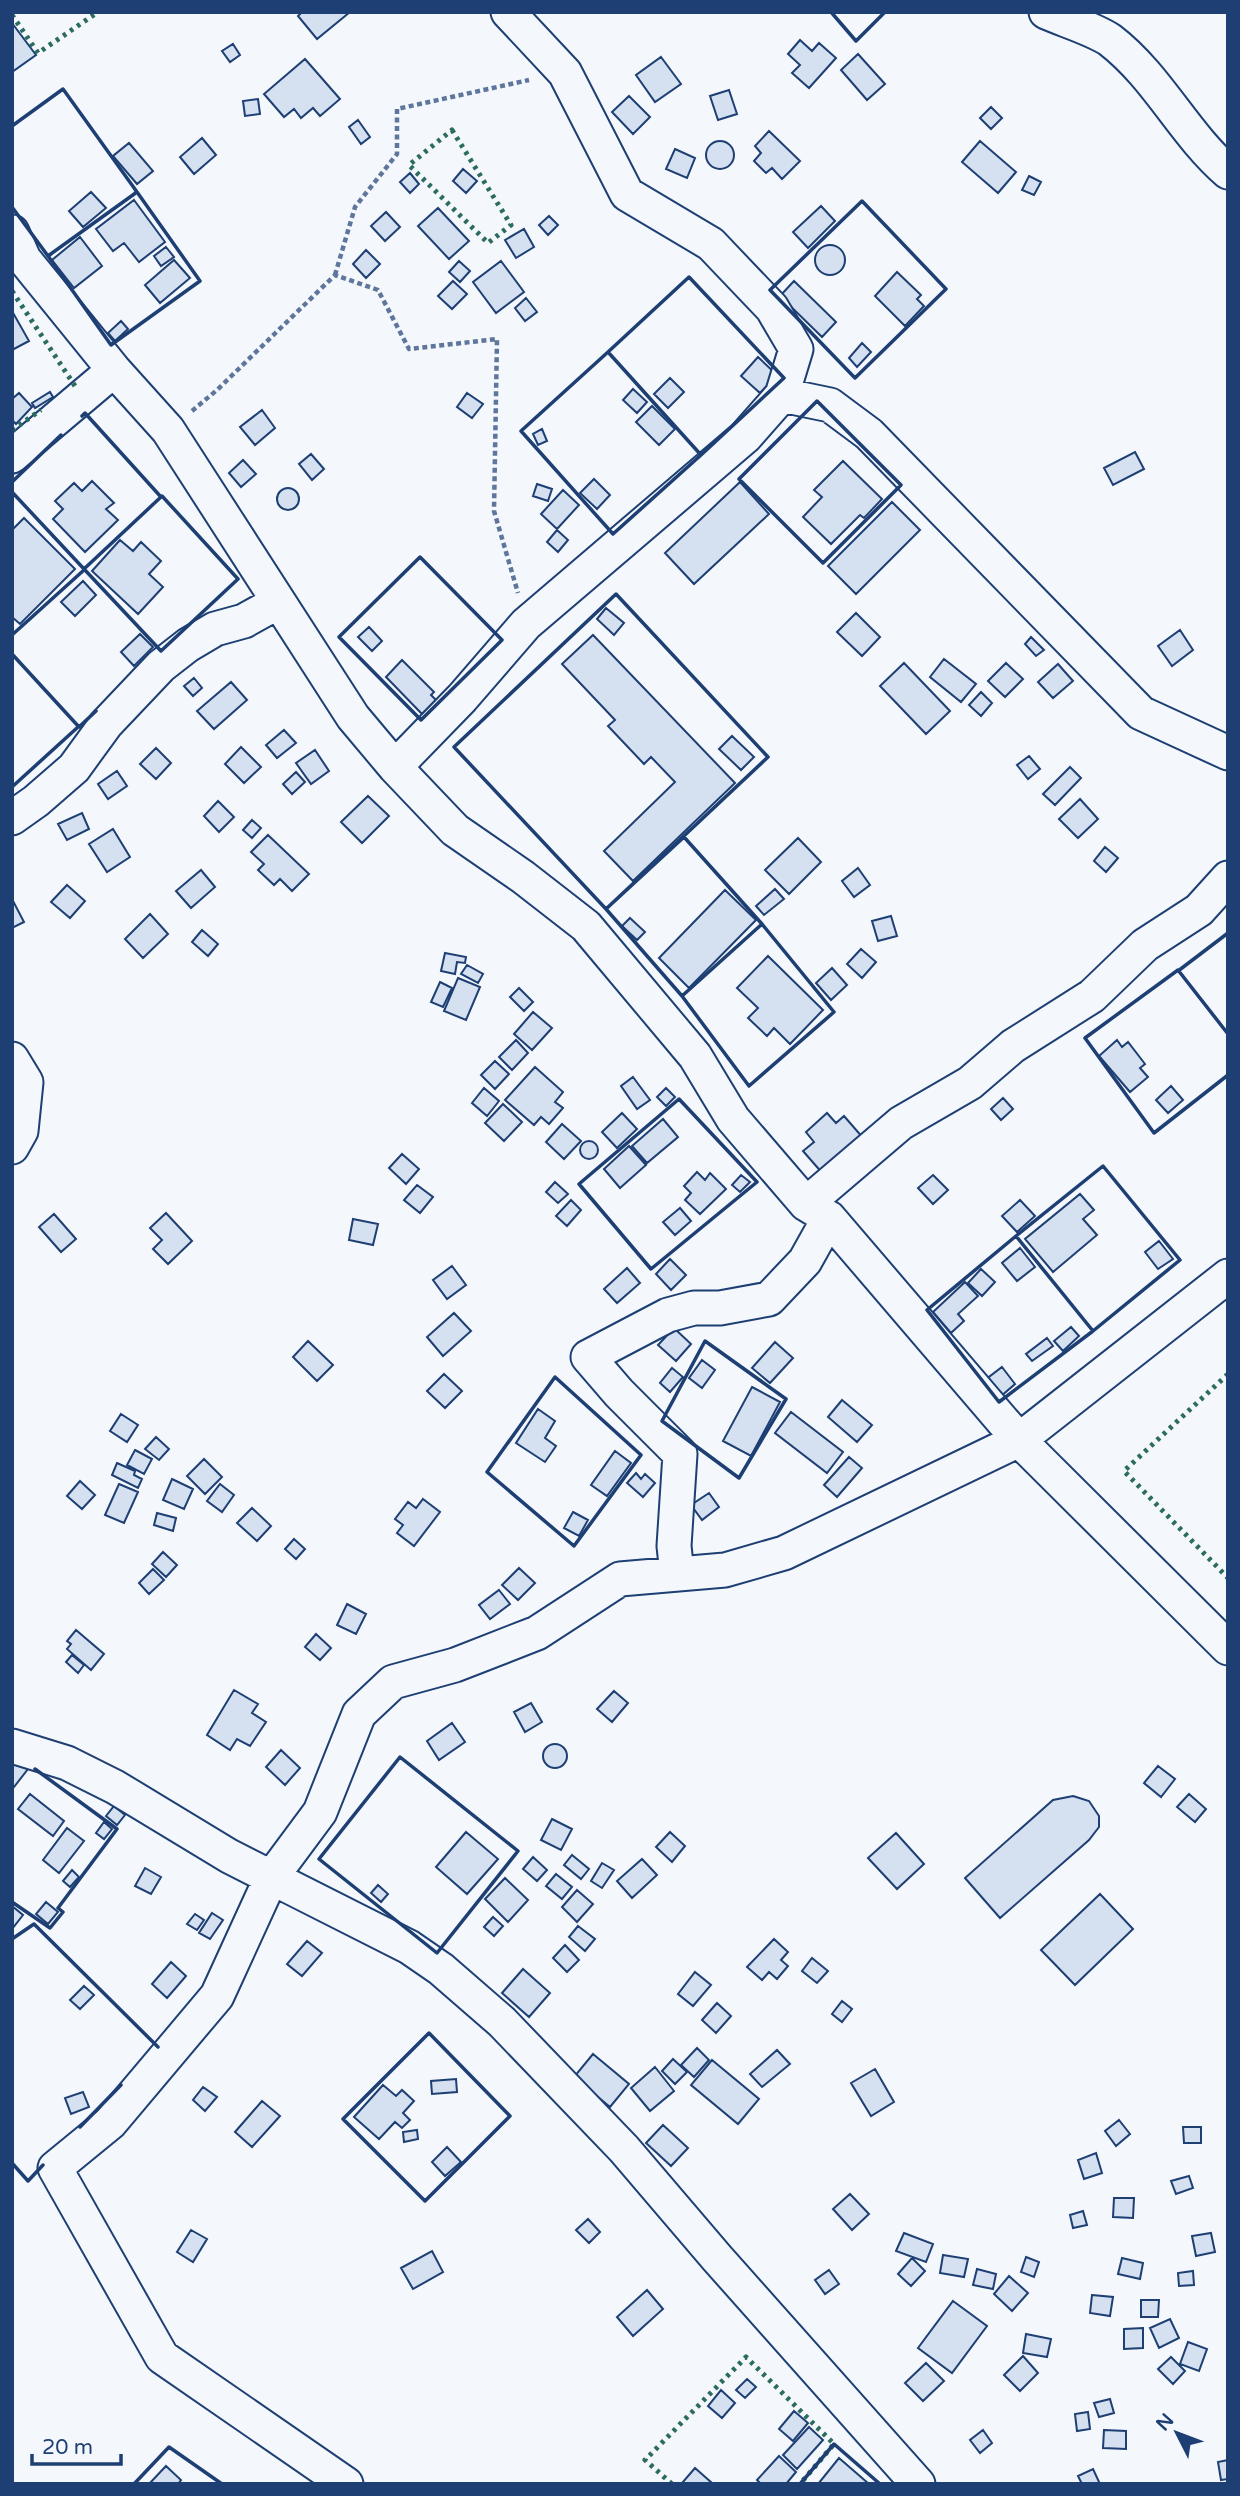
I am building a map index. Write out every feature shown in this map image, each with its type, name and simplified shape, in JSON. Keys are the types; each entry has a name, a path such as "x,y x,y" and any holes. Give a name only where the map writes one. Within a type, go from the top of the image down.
{"street":[{"path":"395,767 462,698 526,624 746,437 782,395 796,349 772,308 711,244 627,194 565,73 508,12"},
{"path":"1046,12 1108,39 1150,78 1214,160 1228,172"},
{"path":"12,232 24,259 114,370 168,430 353,717 395,767 455,830 523,877 586,926 695,1056 733,1119 1019,1440 1228,1648"},
{"path":"12,456 114,370"},
{"path":"782,395 830,405 869,434 1141,713 1228,753"},
{"path":"12,818 36,802 74,768 106,724 161,666 215,628 244,621 278,602"},
{"path":"677,1574 674,1546 680,1454 619,1393 588,1357 668,1315 694,1308 720,1308 769,1299 805,1261 817,1211 901,1123 970,1083 1013,1046 1092,996 1145,945 1199,910 1228,878"},
{"path":"12,1059 26,1082 21,1131 12,1147"},
{"path":"346,2484 162,2357 55,2168 110,2123 217,1996 271,1878 320,1812 359,1714 393,1682 455,1665 537,1633 620,1579 724,1570 784,1553 1019,1440 1228,1276"},
{"path":"12,1746 67,1763 115,1787 229,1856 409,1947 441,1969 502,2022 650,2178 717,2258 918,2484"}],"path":[{"path":"168,430 217,390 335,275 355,207 397,154 397,109 565,73"},
{"path":"335,275 379,290 410,349 497,338 494,511 526,624"}],"building":[{"path":"302,12 350,12 317,39 298,16"},
{"path":"12,23 36,55 12,72"},
{"path":"800,40 812,51 819,43 836,58 809,88 792,73 800,65 788,54"},
{"path":"233,44 240,55 230,62 222,51"},
{"path":"858,54 885,84 867,100 841,70"},
{"path":"661,57 681,84 655,102 636,75"},
{"path":"305,59 340,99 320,116 313,108 301,118 294,109 284,117 264,94"},
{"path":"729,90 737,114 718,120 710,96"},
{"path":"629,96 650,117 633,134 612,112"},
{"path":"258,99 260,114 245,116 243,101"},
{"path":"991,107 1002,118 991,129 980,118"},
{"path":"358,120 370,137 361,144 349,127"},
{"path":"769,131 800,161 782,179 772,168 766,173 754,161 761,153 755,146"},
{"path":"202,138 216,155 194,174 180,157"},
{"path":"720,141 730,145 734,155 730,165 720,169 710,165 706,155 710,145"},
{"path":"980,141 1016,172 998,193 962,162"},
{"path":"129,143 153,171 137,184 113,156"},
{"path":"675,149 695,158 687,178 666,169"},
{"path":"463,169 477,181 466,193 453,181"},
{"path":"410,173 419,184 410,193 400,182"},
{"path":"1029,176 1041,182 1034,195 1022,190"},
{"path":"91,192 106,208 83,227 69,211"},
{"path":"134,200 165,242 139,262 124,243 113,251 96,229"},
{"path":"821,206 835,221 808,248 793,232"},
{"path":"438,208 469,241 449,259 418,226"},
{"path":"386,212 400,227 385,241 371,226"},
{"path":"549,216 558,225 548,235 539,225"},
{"path":"524,229 534,247 516,258 505,240"},
{"path":"80,237 102,266 74,288 52,260"},
{"path":"830,245 840,250 845,260 840,270 830,275 820,270 815,260 820,250"},
{"path":"166,247 174,257 161,266 154,256"},
{"path":"366,250 380,264 366,278 353,264"},
{"path":"174,260 190,278 160,303 145,285"},
{"path":"459,261 470,271 460,282 449,272"},
{"path":"501,261 524,292 496,313 473,282"},
{"path":"897,272 921,295 917,299 924,306 905,326 875,296"},
{"path":"453,281 467,294 452,309 438,296"},
{"path":"794,281 836,322 822,337 780,296"},
{"path":"526,298 537,312 525,321 515,308"},
{"path":"12,311 29,341 12,350"},
{"path":"121,321 128,329 115,341 108,333"},
{"path":"862,343 871,352 857,367 849,358"},
{"path":"758,357 777,375 760,393 741,376"},
{"path":"670,378 684,392 668,408 654,394"},
{"path":"633,389 647,402 637,413 623,400"},
{"path":"50,392 53,397 35,408 32,403"},
{"path":"19,393 32,407 16,424 12,420 12,399"},
{"path":"467,393 483,404 472,418 457,407"},
{"path":"652,406 675,429 659,445 636,422"},
{"path":"262,410 275,428 255,445 240,427"},
{"path":"542,429 547,441 538,445 533,434"},
{"path":"1135,452 1144,469 1113,485 1104,468"},
{"path":"311,454 324,469 312,480 299,464"},
{"path":"243,460 256,474 241,487 229,473"},
{"path":"843,461 882,499 864,518 860,515 831,544 803,517 822,497 814,490"},
{"path":"594,479 610,495 597,509 580,493"},
{"path":"92,481 114,503 106,509 118,520 85,552 53,519 63,509 55,501 74,483 82,491"},
{"path":"740,482 769,514 694,584 665,553"},
{"path":"537,484 552,489 548,501 533,496"},
{"path":"288,488 296,491 299,499 296,507 288,510 280,507 277,499 280,491"},
{"path":"563,490 579,505 557,529 541,514"},
{"path":"892,502 920,530 856,594 828,566"},
{"path":"24,518 75,569 20,624 12,617 12,530"},
{"path":"557,530 568,540 558,552 547,542"},
{"path":"120,540 133,551 141,542 161,561 149,574 163,587 138,614 92,571"},
{"path":"83,581 96,595 75,616 61,602"},
{"path":"606,608 624,623 614,635 597,619"},
{"path":"856,613 880,637 862,656 837,632"},
{"path":"369,627 382,641 372,651 358,637"},
{"path":"1180,630 1193,650 1172,666 1158,646"},
{"path":"140,634 153,647 134,666 121,652"},
{"path":"593,635 735,783 633,881 604,851 675,782 651,757 644,764 608,726 615,720 562,664"},
{"path":"1031,637 1044,650 1036,656 1025,644"},
{"path":"944,659 976,684 961,702 930,677"},
{"path":"402,660 434,692 431,695 436,700 422,714 386,677"},
{"path":"904,663 950,711 926,734 880,686"},
{"path":"1006,663 1023,679 1005,697 988,681"},
{"path":"1058,664 1073,681 1053,698 1038,682"},
{"path":"194,678 202,688 193,696 184,686"},
{"path":"231,682 247,700 214,729 197,711"},
{"path":"981,692 992,703 981,716 969,705"},
{"path":"284,730 296,743 277,758 266,745"},
{"path":"732,736 754,757 741,770 719,749"},
{"path":"241,747 261,767 244,783 225,764"},
{"path":"156,748 171,763 156,779 140,764"},
{"path":"315,750 329,771 311,784 296,763"},
{"path":"1029,756 1040,769 1028,779 1017,765"},
{"path":"1070,767 1081,778 1055,805 1043,794"},
{"path":"117,771 127,786 108,799 98,784"},
{"path":"296,772 305,782 292,794 283,784"},
{"path":"368,796 389,816 362,843 341,822"},
{"path":"1080,799 1098,819 1078,838 1059,819"},
{"path":"218,801 234,817 219,832 204,816"},
{"path":"82,813 89,829 67,840 58,824"},
{"path":"252,820 261,828 252,838 243,830"},
{"path":"113,829 130,857 107,872 89,844"},
{"path":"268,835 309,874 292,891 280,879 274,885 258,870 264,864 251,852"},
{"path":"798,838 821,862 789,894 765,870"},
{"path":"1105,847 1118,858 1106,872 1094,861"},
{"path":"858,868 870,885 854,897 842,881"},
{"path":"201,870 215,887 191,908 176,891"},
{"path":"67,885 85,901 70,918 51,902"},
{"path":"775,889 784,899 764,915 756,906"},
{"path":"725,890 756,920 689,988 659,958"},
{"path":"12,899 24,922 12,928"},
{"path":"150,914 168,934 143,958 125,939"},
{"path":"891,916 897,936 878,941 872,921"},
{"path":"630,918 645,932 637,940 622,926"},
{"path":"202,930 218,944 208,956 192,942"},
{"path":"861,949 876,962 862,978 847,964"},
{"path":"445,953 466,957 465,963 457,962 455,974 441,971"},
{"path":"768,956 823,1010 790,1044 774,1028 767,1036 748,1018 758,1008 737,988"},
{"path":"467,965 483,974 478,983 461,974"},
{"path":"832,968 847,985 831,1000 816,983"},
{"path":"458,978 480,987 466,1020 444,1011"},
{"path":"440,982 452,988 443,1007 431,1002"},
{"path":"519,988 533,1002 524,1011 510,997"},
{"path":"533,1012 552,1028 532,1050 514,1034"},
{"path":"516,1040 528,1053 512,1070 499,1057"},
{"path":"1117,1040 1122,1047 1128,1042 1145,1064 1140,1068 1148,1077 1130,1092 1099,1056"},
{"path":"495,1061 509,1074 495,1089 481,1075"},
{"path":"535,1067 563,1092 555,1102 563,1108 549,1124 541,1117 534,1125 505,1100"},
{"path":"633,1077 650,1100 637,1109 621,1086"},
{"path":"1171,1086 1183,1100 1168,1113 1156,1100"},
{"path":"484,1088 499,1101 487,1116 472,1103"},
{"path":"666,1088 675,1097 666,1106 657,1097"},
{"path":"1003,1098 1013,1109 1001,1120 991,1109"},
{"path":"503,1104 522,1122 504,1141 485,1123"},
{"path":"622,1113 637,1129 617,1148 602,1132"},
{"path":"827,1113 836,1123 844,1116 864,1139 824,1175 803,1151 814,1142 806,1132"},
{"path":"663,1119 678,1137 647,1163 632,1146"},
{"path":"562,1124 581,1141 564,1159 546,1142"},
{"path":"585,1141 593,1141 598,1150 596,1157 585,1159 580,1154 580,1146"},
{"path":"629,1146 646,1165 620,1188 604,1169"},
{"path":"402,1154 419,1169 406,1184 389,1168"},
{"path":"697,1172 705,1180 710,1173 726,1189 700,1214 685,1200 691,1193 684,1186"},
{"path":"741,1175 750,1182 740,1192 732,1185"},
{"path":"933,1175 948,1190 933,1204 918,1188"},
{"path":"555,1182 568,1194 558,1203 546,1192"},
{"path":"417,1185 433,1197 420,1213 404,1200"},
{"path":"1080,1194 1094,1210 1083,1219 1097,1235 1053,1272 1025,1239"},
{"path":"571,1200 581,1210 567,1226 556,1216"},
{"path":"1020,1200 1035,1216 1017,1232 1002,1216"},
{"path":"680,1208 691,1221 675,1235 663,1222"},
{"path":"166,1213 192,1241 168,1264 153,1249 162,1240 150,1228"},
{"path":"54,1214 76,1239 61,1252 39,1227"},
{"path":"353,1219 378,1224 373,1245 349,1240"},
{"path":"1159,1241 1173,1259 1158,1269 1145,1252"},
{"path":"1020,1248 1035,1267 1017,1281 1002,1263"},
{"path":"670,1259 686,1275 671,1290 656,1274"},
{"path":"452,1266 466,1285 447,1299 433,1280"},
{"path":"627,1268 640,1283 617,1303 604,1289"},
{"path":"981,1269 995,1282 982,1296 968,1283"},
{"path":"965,1282 978,1296 958,1314 964,1321 951,1333 933,1312"},
{"path":"454,1313 471,1331 443,1356 427,1337"},
{"path":"1071,1327 1079,1336 1063,1351 1054,1341"},
{"path":"674,1328 691,1344 676,1361 658,1345"},
{"path":"1047,1338 1053,1346 1032,1361 1026,1354"},
{"path":"308,1341 333,1365 317,1381 293,1357"},
{"path":"775,1342 793,1358 770,1383 752,1368"},
{"path":"702,1360 715,1370 702,1388 689,1378"},
{"path":"1002,1367 1015,1384 1000,1397 985,1380"},
{"path":"672,1368 683,1377 670,1392 660,1383"},
{"path":"444,1374 462,1391 445,1408 427,1391"},
{"path":"752,1387 780,1402 751,1456 723,1441"},
{"path":"842,1400 872,1425 857,1442 828,1417"},
{"path":"538,1409 555,1421 545,1438 556,1446 545,1462 516,1443"},
{"path":"791,1412 843,1452 827,1473 775,1433"},
{"path":"121,1414 138,1425 127,1442 110,1431"},
{"path":"156,1437 169,1449 159,1460 145,1449"},
{"path":"135,1450 152,1459 144,1474 127,1465"},
{"path":"615,1451 631,1463 607,1496 591,1485"},
{"path":"849,1457 862,1468 837,1497 824,1485"},
{"path":"204,1459 222,1477 205,1494 187,1476"},
{"path":"117,1463 135,1471 134,1475 142,1479 138,1488 112,1475"},
{"path":"636,1473 641,1479 645,1474 655,1483 643,1497 627,1483"},
{"path":"172,1479 193,1489 184,1509 163,1500"},
{"path":"80,1481 95,1495 82,1509 67,1496"},
{"path":"119,1484 138,1492 124,1523 105,1515"},
{"path":"220,1484 234,1495 222,1512 207,1501"},
{"path":"709,1493 719,1507 702,1520 691,1505"},
{"path":"423,1499 440,1512 414,1546 397,1533 403,1525 395,1519 408,1502 416,1508"},
{"path":"252,1508 271,1526 257,1541 237,1523"},
{"path":"573,1512 588,1520 579,1536 564,1528"},
{"path":"157,1513 176,1518 173,1531 154,1525"},
{"path":"294,1539 305,1549 296,1559 285,1549"},
{"path":"163,1552 177,1565 166,1577 152,1564"},
{"path":"519,1568 535,1583 518,1600 502,1585"},
{"path":"153,1569 164,1580 149,1594 139,1583"},
{"path":"499,1590 510,1604 490,1619 479,1605"},
{"path":"347,1604 366,1614 356,1634 337,1625"},
{"path":"76,1630 104,1654 91,1670 67,1649 71,1644 67,1641"},
{"path":"316,1634 331,1648 320,1660 305,1647"},
{"path":"72,1655 84,1665 78,1673 66,1662"},
{"path":"234,1690 258,1704 252,1713 266,1722 250,1746 237,1739 230,1750 207,1735"},
{"path":"614,1691 628,1703 612,1722 597,1709"},
{"path":"531,1703 542,1722 525,1732 514,1712"},
{"path":"452,1723 465,1742 439,1760 427,1741"},
{"path":"555,1744 564,1747 567,1756 564,1765 555,1768 546,1765 543,1756 546,1747"},
{"path":"281,1750 300,1768 285,1785 266,1767"},
{"path":"12,1757 28,1769 14,1787 12,1786"},
{"path":"1158,1766 1175,1779 1161,1797 1144,1783"},
{"path":"30,1794 64,1821 53,1836 18,1809"},
{"path":"1189,1794 1206,1809 1195,1822 1177,1807"},
{"path":"1073,1796 1089,1801 1099,1816 1099,1827 1089,1840 1000,1918 965,1878 1053,1800"},
{"path":"114,1806 125,1815 117,1825 106,1816"},
{"path":"552,1819 572,1829 561,1850 541,1840"},
{"path":"104,1822 112,1829 104,1839 96,1833"},
{"path":"67,1828 84,1841 59,1873 43,1860"},
{"path":"466,1832 498,1859 467,1894 436,1867"},
{"path":"670,1832 685,1846 672,1862 656,1847"},
{"path":"896,1833 924,1864 897,1889 868,1858"},
{"path":"572,1855 589,1869 581,1879 564,1865"},
{"path":"533,1857 547,1870 537,1881 523,1869"},
{"path":"642,1859 657,1875 632,1898 617,1881"},
{"path":"602,1863 614,1870 602,1888 591,1881"},
{"path":"145,1868 161,1877 151,1894 135,1886"},
{"path":"72,1870 79,1877 70,1887 63,1881"},
{"path":"556,1874 572,1887 562,1899 546,1886"},
{"path":"505,1878 528,1900 508,1922 485,1899"},
{"path":"378,1885 388,1894 381,1902 371,1893"},
{"path":"577,1890 593,1904 577,1922 562,1907"},
{"path":"1100,1894 1133,1929 1075,1985 1041,1950"},
{"path":"46,1902 58,1912 48,1924 36,1914"},
{"path":"12,1906 23,1915 12,1929"},
{"path":"212,1913 223,1920 210,1939 199,1933"},
{"path":"195,1914 204,1920 197,1930 187,1924"},
{"path":"493,1917 503,1926 494,1936 484,1927"},
{"path":"578,1926 595,1939 585,1951 569,1937"},
{"path":"774,1939 788,1952 781,1960 788,1966 777,1979 769,1972 762,1980 747,1967"},
{"path":"307,1941 322,1953 302,1976 287,1964"},
{"path":"565,1945 579,1960 567,1972 553,1958"},
{"path":"812,1958 828,1971 817,1983 802,1971"},
{"path":"171,1962 186,1976 167,1998 152,1984"},
{"path":"523,1969 550,1993 529,2017 502,1993"},
{"path":"695,1972 711,1985 693,2006 678,1994"},
{"path":"84,1986 94,1995 80,2009 70,2000"},
{"path":"842,2001 852,2009 842,2022 832,2014"},
{"path":"717,2003 731,2016 716,2033 702,2020"},
{"path":"697,2048 709,2060 694,2077 681,2065"},
{"path":"777,2050 790,2064 762,2087 750,2074"},
{"path":"593,2054 629,2084 610,2107 574,2077"},
{"path":"673,2059 687,2072 675,2084 662,2071"},
{"path":"712,2060 759,2099 738,2124 691,2085"},
{"path":"655,2067 674,2091 650,2111 631,2088"},
{"path":"875,2069 894,2102 871,2116 851,2083"},
{"path":"456,2079 457,2092 432,2094 431,2081"},
{"path":"383,2085 396,2096 402,2090 414,2101 403,2113 410,2120 402,2128 395,2122 379,2139 354,2117"},
{"path":"203,2087 217,2097 205,2111 193,2100"},
{"path":"83,2092 89,2107 71,2114 65,2098"},
{"path":"262,2101 280,2116 252,2147 235,2132"},
{"path":"1119,2120 1130,2134 1116,2146 1105,2131"},
{"path":"663,2125 688,2148 671,2166 646,2143"},
{"path":"1183,2127 1201,2127 1201,2143 1184,2143"},
{"path":"417,2130 418,2139 404,2142 403,2132"},
{"path":"447,2147 461,2162 445,2176 432,2162"},
{"path":"1096,2153 1102,2173 1084,2179 1078,2160"},
{"path":"1189,2176 1193,2188 1176,2194 1171,2181"},
{"path":"850,2194 869,2214 852,2230 833,2209"},
{"path":"1114,2198 1134,2198 1133,2218 1113,2217"},
{"path":"1083,2211 1087,2225 1073,2228 1070,2215"},
{"path":"588,2219 600,2232 589,2243 576,2230"},
{"path":"191,2230 207,2239 193,2262 177,2252"},
{"path":"904,2233 933,2244 926,2262 896,2251"},
{"path":"1211,2233 1215,2252 1196,2256 1192,2236"},
{"path":"432,2251 443,2272 413,2289 401,2268"},
{"path":"943,2255 968,2259 964,2277 940,2273"},
{"path":"1026,2257 1039,2262 1034,2277 1021,2272"},
{"path":"912,2258 925,2271 911,2286 898,2274"},
{"path":"1122,2258 1143,2263 1140,2279 1118,2274"},
{"path":"977,2269 996,2274 993,2289 973,2285"},
{"path":"829,2270 839,2284 825,2294 815,2280"},
{"path":"1193,2271 1194,2285 1179,2286 1178,2273"},
{"path":"1009,2276 1028,2293 1012,2311 994,2294"},
{"path":"647,2290 663,2309 633,2336 617,2317"},
{"path":"1092,2295 1113,2297 1110,2316 1090,2313"},
{"path":"1141,2300 1159,2300 1158,2317 1141,2317"},
{"path":"953,2301 987,2326 952,2373 918,2348"},
{"path":"1170,2319 1179,2338 1159,2348 1150,2328"},
{"path":"1143,2328 1143,2348 1124,2349 1124,2329"},
{"path":"1026,2334 1051,2339 1047,2357 1023,2353"},
{"path":"1188,2342 1207,2349 1199,2371 1180,2364"},
{"path":"1023,2356 1038,2373 1020,2391 1004,2375"},
{"path":"1171,2357 1185,2371 1173,2384 1158,2369"},
{"path":"926,2363 944,2381 923,2401 905,2383"},
{"path":"747,2379 756,2387 745,2398 736,2390"},
{"path":"721,2390 735,2403 722,2418 708,2406"},
{"path":"1110,2399 1114,2413 1099,2417 1094,2403"},
{"path":"794,2411 808,2423 793,2441 779,2429"},
{"path":"1088,2412 1090,2429 1077,2431 1075,2414"},
{"path":"809,2427 823,2440 797,2469 783,2455"},
{"path":"983,2430 992,2443 980,2453 970,2440"},
{"path":"1104,2430 1126,2431 1126,2449 1103,2448"},
{"path":"779,2456 796,2472 786,2484 761,2484 757,2480"},
{"path":"839,2458 869,2484 818,2484"},
{"path":"1228,2460 1228,2479 1221,2480 1218,2462"},
{"path":"166,2466 181,2480 178,2484 149,2484"},
{"path":"695,2468 712,2483 712,2484 682,2483"},
{"path":"1093,2469 1100,2484 1082,2484 1078,2476"}],"hedge":[{"path":"12,15 38,53 98,12"},
{"path":"452,130 511,225 488,243 409,165 452,130"},
{"path":"12,291 75,386"},
{"path":"12,430 41,410"},
{"path":"1228,1374 1124,1471 1228,1578"},
{"path":"672,2484 645,2460 746,2357 834,2444 800,2484"}],"wall":[{"path":"831,12 856,41 885,12"},
{"path":"12,126 63,89 137,192 135,193"},
{"path":"137,192 200,281 111,345 48,256 137,192"},
{"path":"862,201 946,289 855,378 770,290 862,201"},
{"path":"12,207 48,256 50,255"},
{"path":"689,277 784,378 701,455 608,352 689,277"},
{"path":"608,352 701,455 613,534 521,431 608,352"},
{"path":"817,401 901,485 823,563 739,479 817,401"},
{"path":"82,416 85,413 161,497"},
{"path":"12,482 61,435"},
{"path":"12,492 84,569"},
{"path":"162,496 238,579 161,651 84,569 162,496"},
{"path":"420,557 502,640 421,720 339,637 420,557"},
{"path":"12,635 84,570"},
{"path":"606,909 684,837 762,924 682,996 606,909 454,747 616,594 768,757 606,909"},
{"path":"12,654 79,727 96,711"},
{"path":"12,787 78,727"},
{"path":"762,924 834,1012 749,1086 682,996 762,924"},
{"path":"1178,971 1228,933"},
{"path":"1228,1034 1178,970 1085,1038 1154,1133 1228,1075"},
{"path":"679,1099 757,1182 651,1269 579,1184 679,1099"},
{"path":"1103,1166 1180,1260 1093,1331 1016,1236 1103,1166"},
{"path":"1016,1236 1093,1331 999,1402 927,1310 1016,1236"},
{"path":"705,1341 786,1399 739,1478 662,1421 705,1341"},
{"path":"555,1377 641,1455 574,1546 487,1472 555,1377"},
{"path":"400,1757 518,1851 437,1953 319,1859 400,1757"},
{"path":"12,1902 50,1928 63,1912 58,1908 117,1829 35,1769"},
{"path":"12,1939 34,1924 158,2047"},
{"path":"429,2033 510,2116 425,2201 343,2119 429,2033"},
{"path":"80,2127 121,2085"},
{"path":"12,2163 28,2181 43,2165"},
{"path":"800,2484 834,2444 880,2484"},
{"path":"134,2484 169,2447 222,2484"}]}
